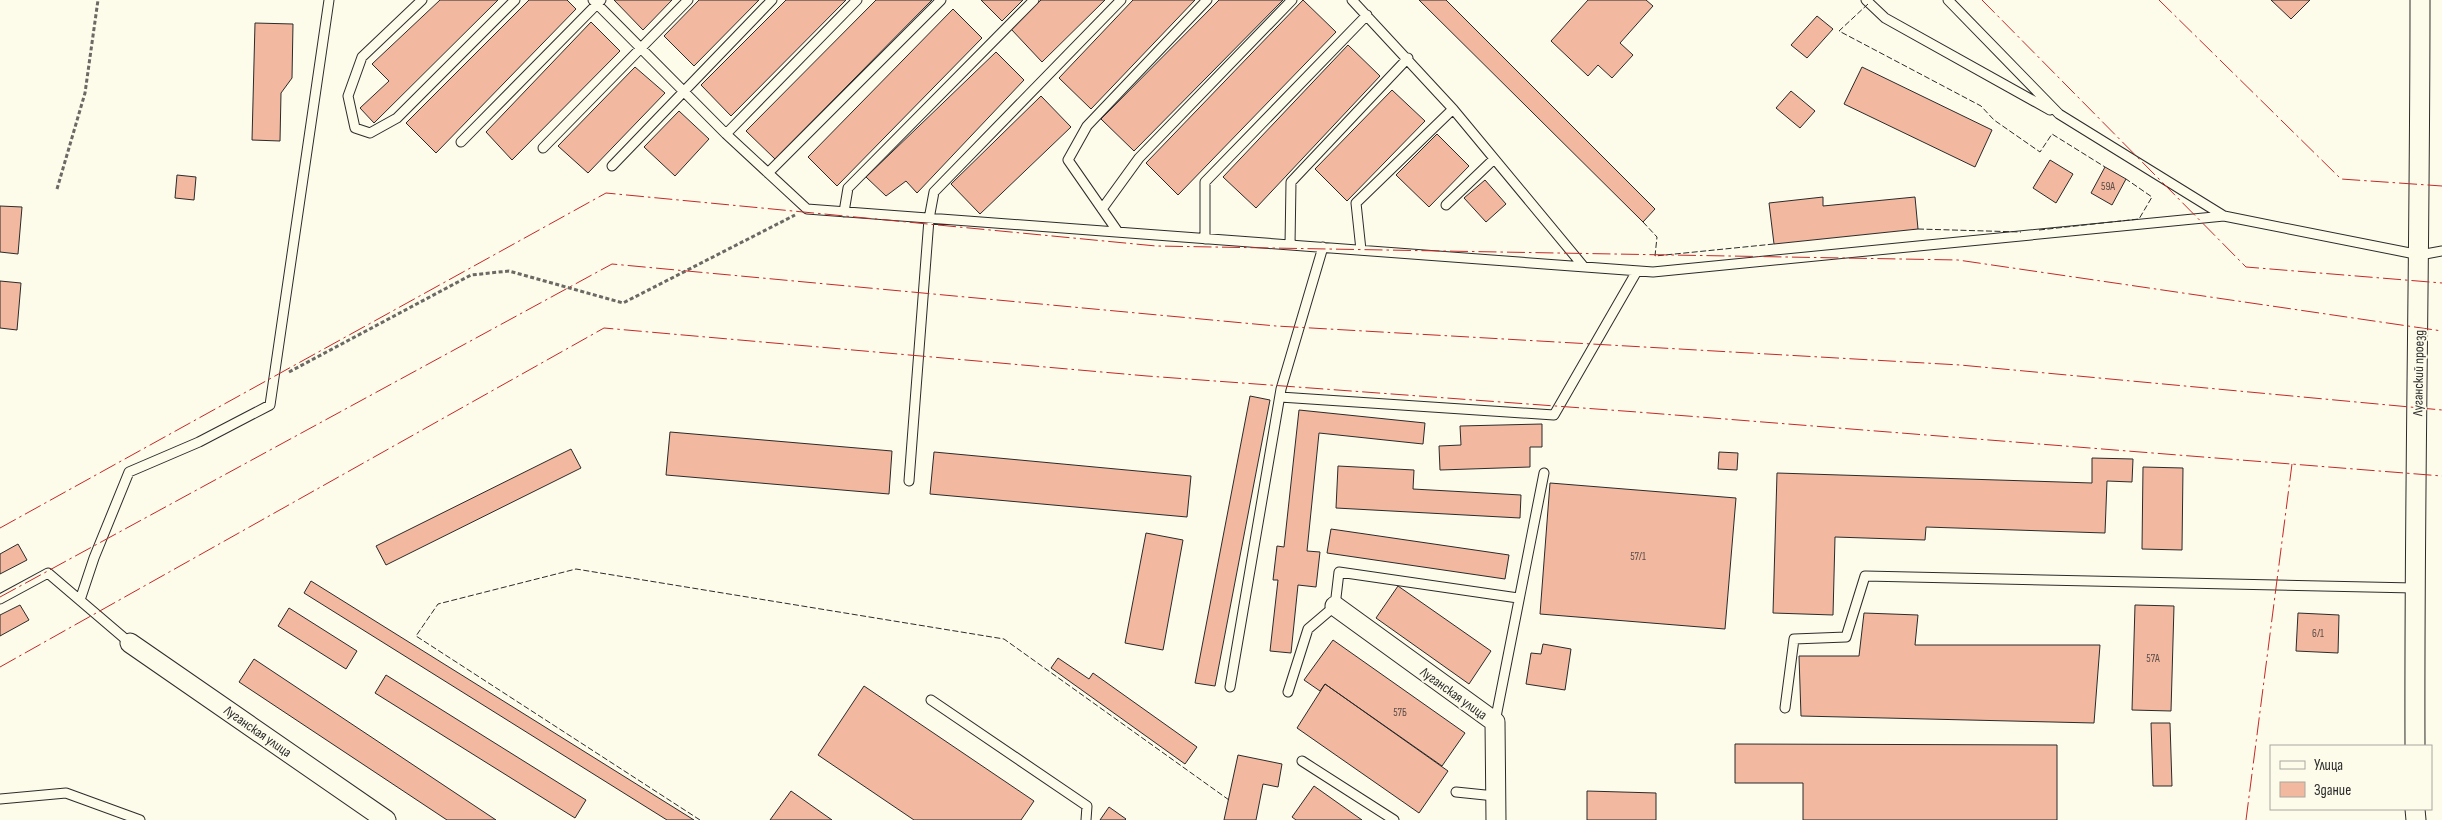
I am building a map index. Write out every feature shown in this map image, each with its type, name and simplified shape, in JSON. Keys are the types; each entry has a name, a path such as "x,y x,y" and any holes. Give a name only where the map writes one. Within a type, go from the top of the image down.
{"street":[{"name":"Луганский проезд","path":"2415,745 2414,588 2420,255 2420,0"},
{"name":"Луганская улица","path":"1335,606 1495,722 1496,820"},
{"name":"Луганская улица","path":"130,642 386,820"}],"lane":[{"path":"80,600 94,558 129,472 199,442 270,405 329,0"},
{"path":"422,0 362,57 348,96 355,128 370,133 397,118 515,0"},
{"path":"543,148 688,0"},
{"path":"612,166 772,0"},
{"path":"726,134 857,0"},
{"path":"768,173 941,0"},
{"path":"844,212 848,188 1034,0"},
{"path":"909,481 930,219 934,192 1121,0"},
{"path":"1118,232 1068,160 1087,126 1207,0"},
{"path":"1102,209 1139,158 1292,0"},
{"path":"1352,0 1408,58 1453,109 1584,267"},
{"path":"1866,0 1885,18 2058,114 2224,216"},
{"path":"1948,0 2058,114"},
{"path":"461,142 597,1 726,134 807,210 1637,271 1662,271 2224,216 2420,255 2442,251"},
{"path":"1205,239 1205,182 1367,15"},
{"path":"1290,245 1291,182 1408,58"},
{"path":"1361,250 1356,203 1453,109"},
{"path":"1446,205 1494,159"},
{"path":"1230,688 1280,397 1323,248"},
{"path":"1280,397 1554,415 1637,271"},
{"path":"1495,722 1544,473"},
{"path":"1288,692 1308,629 1335,606 1339,572 1518,598"},
{"path":"0,600 48,573 130,642"},
{"path":"1785,708 1794,639 1846,637 1865,576 2414,588"},
{"path":"931,700 1087,806 1086,820"},
{"path":"1302,761 1394,820"},
{"path":"1456,792 1495,796"},
{"path":"0,799 66,793 140,820"}],"path":[{"path":"57,189 85,93 98,0"},
{"path":"273,381 471,275 509,271 623,303 807,210"}],"building":[{"path":"440,0 498,0 374,123 360,108 389,81 372,64"},
{"path":"529,0 567,0 576,9 436,153 406,123"},
{"path":"614,0 672,0 643,30"},
{"path":"699,0 759,0 694,66 664,36"},
{"path":"786,0 846,0 731,116 701,85"},
{"path":"876,0 932,0 775,159 746,131"},
{"path":"981,0 1023,0 1002,21"},
{"path":"1041,0 1105,0 1042,62 1011,29"},
{"path":"1133,0 1195,0 1091,109 1059,78"},
{"path":"1219,0 1283,0 1134,151 1101,119"},
{"path":"1303,0 1336,32 1178,195 1146,163"},
{"path":"1419,0 1446,0 1655,209 1643,222"},
{"path":"1588,0 1646,0 1653,6 1620,43 1633,55 1612,78 1598,65 1588,76 1551,41"},
{"path":"2271,0 2310,0 2291,19"},
{"path":"953,9 982,38 837,186 808,157"},
{"path":"1817,16 1833,29 1807,58 1791,45"},
{"path":"591,22 620,51 512,160 486,132"},
{"path":"255,23 293,24 292,78 281,93 280,141 252,140"},
{"path":"1348,45 1380,76 1256,208 1223,177"},
{"path":"996,52 1024,80 917,193 906,181 886,196 866,177"},
{"path":"635,67 665,93 588,173 558,146"},
{"path":"1862,67 1992,130 1975,167 1844,104"},
{"path":"1392,90 1425,121 1347,201 1315,169"},
{"path":"1791,91 1815,111 1800,128 1776,108"},
{"path":"1041,96 1071,127 980,214 951,184"},
{"path":"679,111 709,139 675,176 644,147"},
{"path":"1437,134 1469,166 1429,207 1396,175"},
{"path":"2050,160 2073,174 2056,203 2033,188"},
{"path":"2105,167 2126,179 2112,205 2091,193"},
{"path":"177,175 196,177 194,200 175,198"},
{"path":"1485,180 1506,204 1486,222 1464,198"},
{"path":"1823,197 1823,206 1915,197 1918,229 1774,244 1769,203"},
{"path":"0,206 22,207 18,254 0,252"},
{"path":"0,281 21,283 17,330 0,328"},
{"path":"1250,396 1270,400 1215,686 1195,683"},
{"path":"1299,410 1425,423 1423,444 1319,433 1307,551 1320,552 1316,587 1298,585 1291,653 1270,651 1278,580 1273,580 1277,546 1284,547"},
{"path":"1542,424 1542,447 1530,447 1530,467 1440,470 1439,446 1461,445 1460,426"},
{"path":"670,432 892,451 889,494 666,475"},
{"path":"571,449 581,468 386,565 376,546"},
{"path":"934,452 1191,476 1187,517 930,494"},
{"path":"1719,452 1738,453 1737,470 1718,469"},
{"path":"2092,458 2133,459 2132,482 2107,481 2105,533 1926,527 1925,540 1835,537 1833,615 1773,613 1777,473 2092,483"},
{"path":"1338,466 1414,470 1413,489 1521,495 1520,518 1336,508"},
{"path":"2143,467 2183,468 2182,550 2142,549"},
{"path":"1550,483 1736,498 1725,629 1540,614"},
{"path":"1331,529 1509,555 1505,579 1327,553"},
{"path":"1146,533 1183,540 1163,650 1125,643"},
{"path":"18,544 27,560 0,574 0,554"},
{"path":"311,581 694,820 667,820 304,593"},
{"path":"1398,586 1491,651 1469,684 1376,618"},
{"path":"20,605 29,620 0,636 0,615"},
{"path":"2135,605 2174,606 2171,711 2132,710"},
{"path":"289,608 357,651 346,669 278,626"},
{"path":"1864,613 1918,615 1915,645 2100,645 2094,723 1801,716 1799,656 1859,656"},
{"path":"2298,613 2339,615 2338,653 2296,651"},
{"path":"1333,640 1465,733 1442,766 1325,684 1320,691 1304,680"},
{"path":"1543,644 1571,649 1565,690 1526,684 1531,653 1541,654"},
{"path":"1058,658 1089,679 1093,673 1197,747 1185,764 1051,668"},
{"path":"254,659 496,820 447,820 239,682"},
{"path":"386,675 586,800 575,818 375,693"},
{"path":"1325,684 1448,771 1419,813 1297,728"},
{"path":"864,686 1034,801 1021,820 914,820 818,755"},
{"path":"2151,723 2170,723 2172,786 2153,786"},
{"path":"1735,744 2057,745 2057,820 1803,820 1803,783 1735,783"},
{"path":"1238,755 1282,764 1278,787 1263,784 1256,820 1224,820"},
{"path":"1314,786 1362,820 1296,820 1292,817"},
{"path":"791,791 832,820 770,820"},
{"path":"1587,791 1656,793 1656,820 1587,820"},
{"path":"1109,807 1126,819 1100,820"}],"fence":[{"path":"1868,4 1839,31 1981,106 1994,120 2040,152 2052,134 2105,167"},
{"path":"2039,230 2139,219 2152,197 2126,179"},
{"path":"1643,222 1657,237 1655,256 1774,244"},
{"path":"1918,229 2021,232"},
{"path":"700,820 416,636 438,604 576,569 1004,639 1229,800"}],"power":[{"path":"1982,0 2246,267 2442,283"},
{"path":"2159,0 2341,179 2442,186"},
{"path":"0,528 606,193 1156,246 1958,260 2442,331"},
{"path":"0,597 612,264 1276,326 1960,365 2442,410"},
{"path":"0,667 604,328 1147,376 1637,412 2442,476"},
{"path":"2246,820 2292,464"}]}
